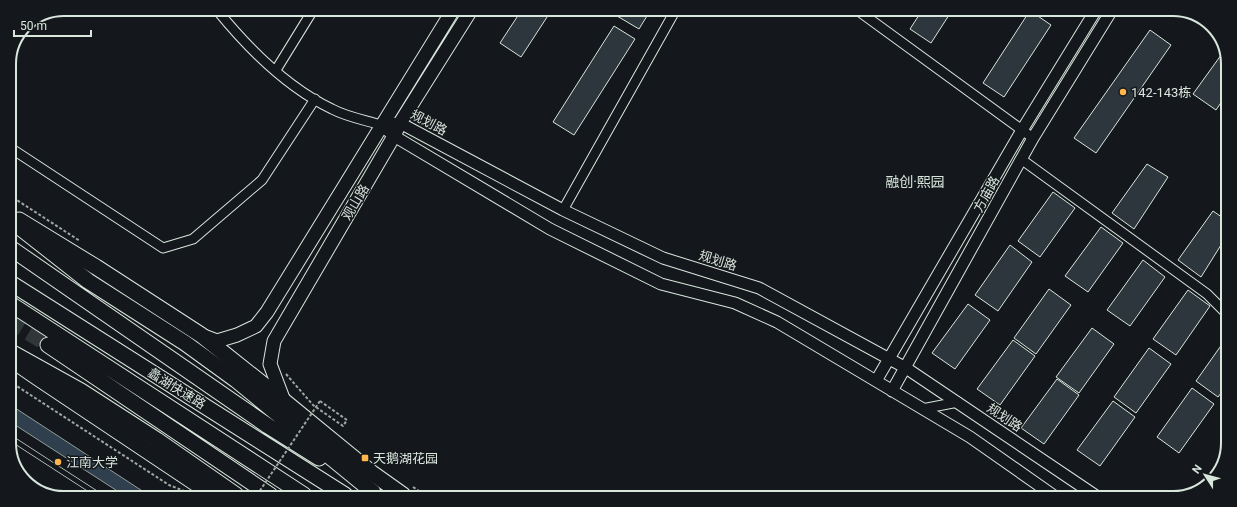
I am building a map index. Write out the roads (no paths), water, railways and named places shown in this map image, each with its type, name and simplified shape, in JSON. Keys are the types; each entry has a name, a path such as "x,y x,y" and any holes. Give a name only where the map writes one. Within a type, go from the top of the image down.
{"main road":[{"name":"观山路","path":"201,335 217,341 237,335 256,326 450,16"},
{"name":"观山路","path":"284,401 270,364 274,341 394,136 400,123 467,16"},
{"path":"16,219 96,267 201,335 372,473 397,491"},
{"path":"16,225 88,281 185,343 236,380 371,491"},
{"path":"16,252 268,426 370,491"},
{"name":"蠡湖快速路","path":"16,286 338,491"},
{"name":"蠡湖快速路","path":"16,308 298,491"},
{"path":"48,345 264,491"},
{"path":"16,355 80,391 157,440 230,491"},
{"path":"16,363 208,491"}],"street":[{"path":"222,16 238,35 293,86 332,110 381,125 394,136 550,229 661,284 735,303 777,322 970,437 1047,491"},
{"path":"276,70 309,16"},
{"path":"563,210 672,16"},
{"path":"865,16 1033,138"},
{"name":"方庙路","path":"876,381 1022,130 1092,16"},
{"name":"方庙路","path":"892,391 1033,138 1108,16"},
{"path":"16,152 164,248 193,239 262,180 315,99"},
{"name":"规划路","path":"381,125 400,123 563,210 663,258 759,288 890,358 958,402 1089,491"},
{"path":"1021,159 1207,294 1221,308"},
{"path":"922,409 958,402"}],"lane":[{"path":"16,442 92,491"}],"water":[{"path":"16,409 142,491 117,491 16,426"}],"tunnel":[{"path":"16,325 48,345"}],"place":[{"name":"142-143栋","path":"1123,92"},
{"name":"天鹅湖花园","path":"365,458"},
{"name":"江南大学","path":"58,462"}],"district":[{"name":"融创·熙园","path":"915,182"}]}
